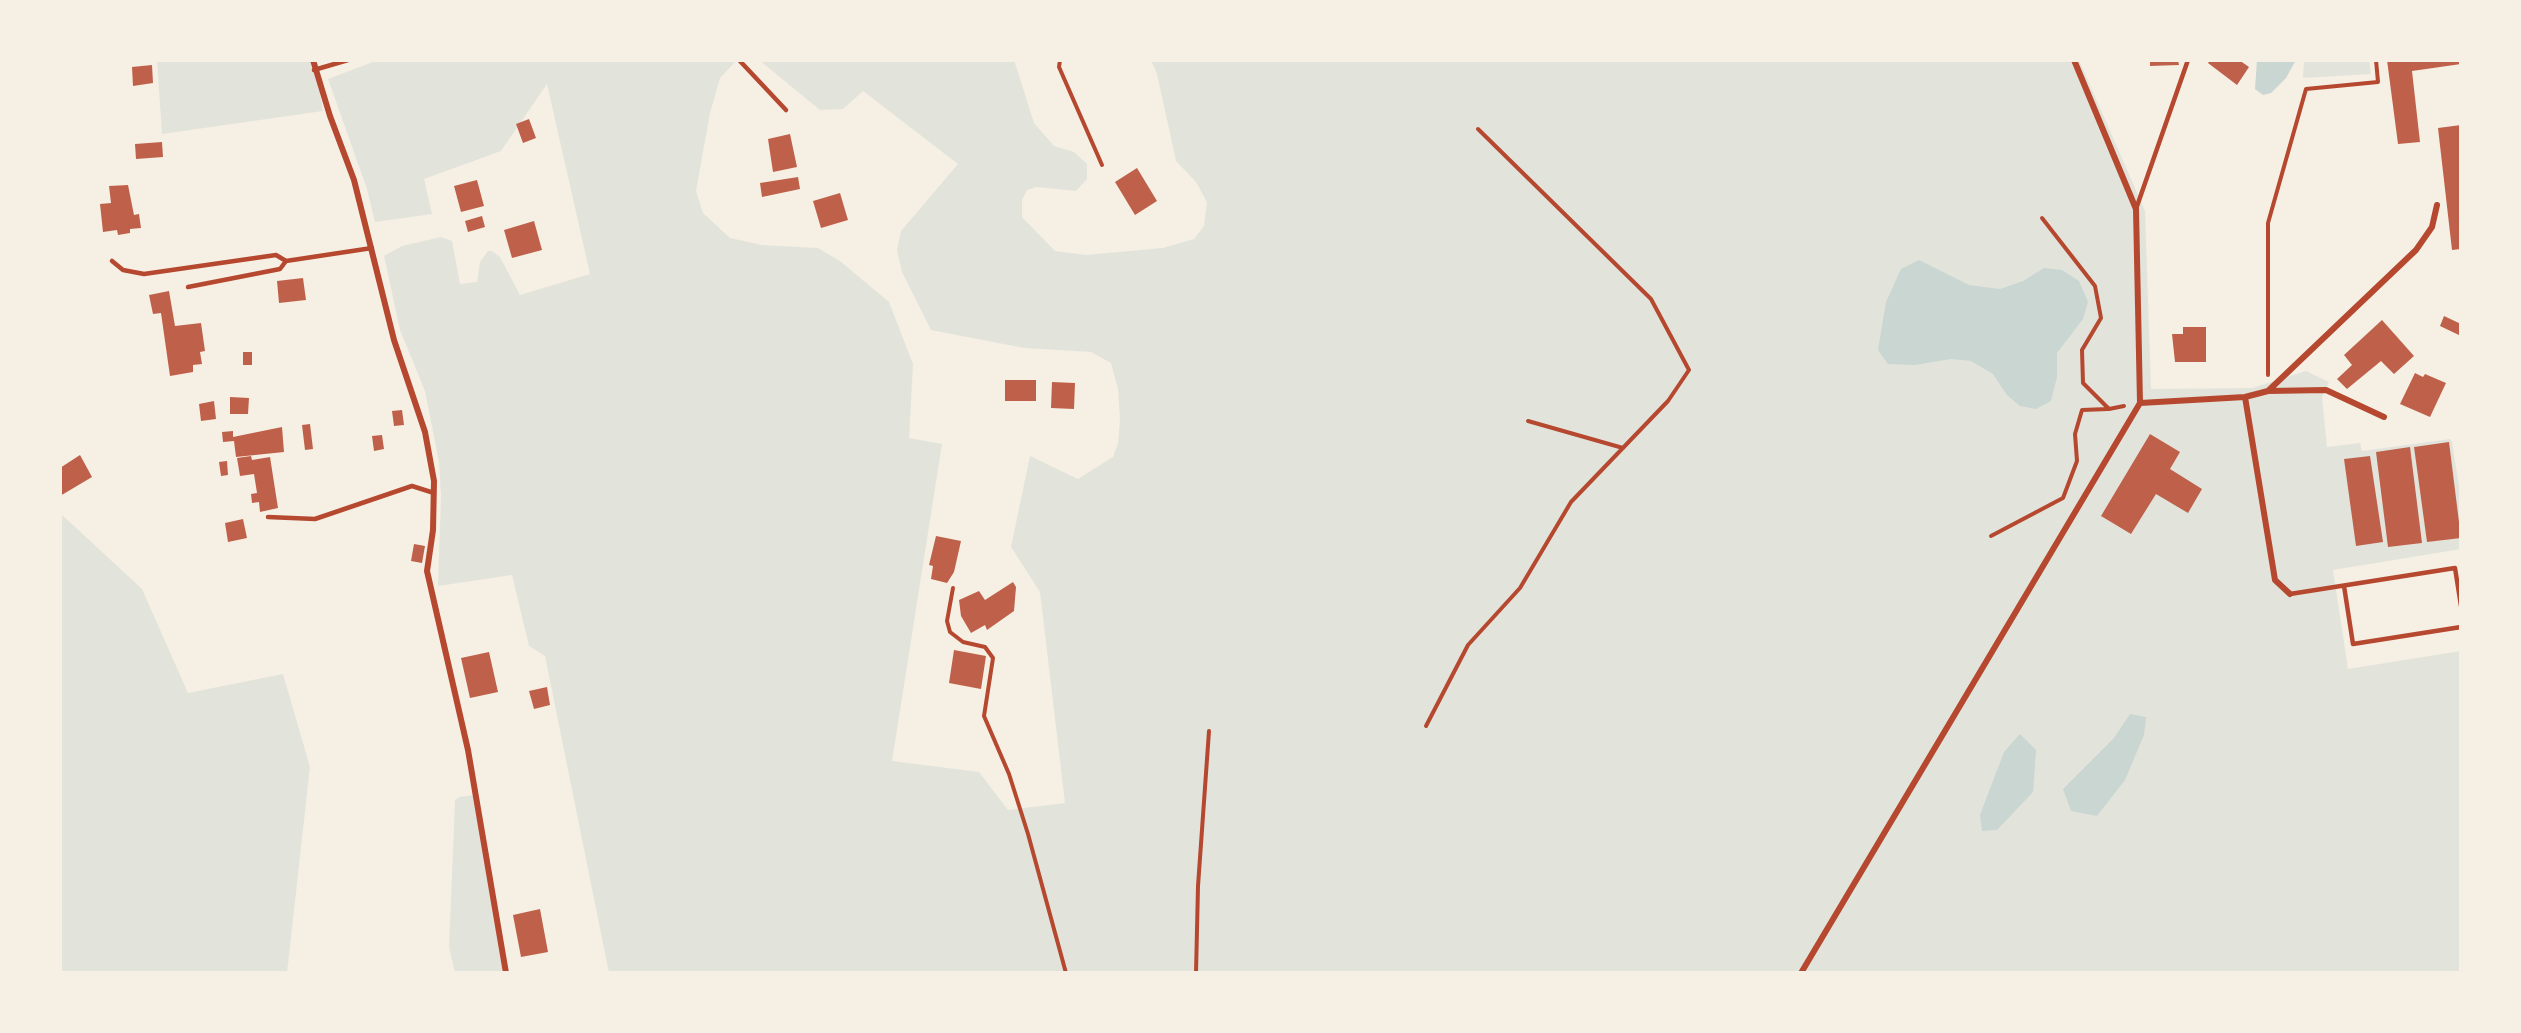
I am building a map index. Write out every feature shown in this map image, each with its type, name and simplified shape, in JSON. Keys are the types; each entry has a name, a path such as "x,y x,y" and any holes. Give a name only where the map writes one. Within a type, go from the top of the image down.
{"street":[{"path":"313,60 314,70 354,180 394,340 425,432 434,493 433,530 427,571 468,750 506,973"},
{"path":"1801,973 2140,403 2136,209 2074,60"},
{"path":"2268,391 2416,250 2432,227 2437,206"},
{"path":"2140,403 2245,397 2268,391 2325,390 2384,417"},
{"path":"2245,397 2275,580 2290,594"}],"lane":[{"path":"314,70 348,60"},
{"path":"739,60 786,110"},
{"path":"2136,209 2188,60"},
{"path":"112,261 123,270 144,274 276,255 286,261 372,248"},
{"path":"188,286 280,269 286,261"},
{"path":"268,517 315,519 412,486 434,493"},
{"path":"2290,594 2455,568 2461,606"},
{"path":"2343,586 2352,644 2461,627"}],"path":[{"path":"1060,60 1059,67 1102,165"},
{"path":"2268,391 2268,223 2306,88 2378,82 2376,60"},
{"path":"1426,726 1468,645 1520,588 1571,502 1668,401 1689,370 1651,299 1478,129"},
{"path":"2042,218 2095,286 2101,318 2082,350 2083,383 2109,409"},
{"path":"1991,536 2063,498 2077,461 2075,434 2082,410 2109,409 2140,403"},
{"path":"1528,422 1623,448"},
{"path":"954,588 947,621 950,632 963,642 985,647 993,658 984,716 1009,774 1066,973"},
{"path":"1196,973 1198,886 1209,730"}],"shaded area":[{"path":"157,60 315,60 323,111 162,134"},
{"path":"378,60 737,60 720,78 710,113 696,191 703,213 730,238 762,245 818,248 840,261 889,302 913,364 909,438 942,444 892,761 979,772 1008,810 1065,803 1040,592 1011,547 1030,456 1078,479 1113,457 1118,443 1120,420 1118,389 1111,363 1091,352 1024,348 931,330 902,272 897,250 901,231 958,164 863,91 843,109 820,110 759,60 1014,60 1034,123 1054,146 1074,152 1087,164 1087,179 1076,191 1037,187 1027,190 1022,200 1022,217 1055,251 1086,255 1163,248 1194,239 1204,226 1207,202 1196,182 1176,161 1157,74 1151,60 2079,60 2145,211 2151,389 2252,388 2306,371 2329,382 2322,397 2327,447 2360,443 2362,451 2450,439 2452,442 2461,499 2461,549 2333,570 2348,669 2461,651 2461,973 609,973 545,656 529,646 512,575 438,586 441,496 439,462 425,391 400,330 384,256 402,246 441,237 452,241 460,284 477,282 480,262 488,251 492,251 500,257 520,295 590,274 547,84 501,151 424,179 432,214 375,222 367,189 328,79"},
{"path":"2257,60 2296,60 2286,78 2271,93 2263,95 2255,89"},
{"path":"2304,60 2369,60 2371,74 2303,78"},
{"path":"1919,260 1969,285 2000,289 2023,281 2044,268 2062,270 2079,281 2088,302 2083,319 2057,353 2057,377 2051,401 2036,409 2020,406 2007,395 1993,374 1971,361 1951,359 1915,365 1888,364 1878,350 1886,302 1901,269"},
{"path":"60,513 142,589 188,693 283,674 310,767 287,973 60,973"},
{"path":"2130,714 2146,717 2144,735 2125,780 2097,816 2071,811 2063,789 2114,738"},
{"path":"2020,734 2036,750 2033,792 1997,830 1982,831 1980,815 2004,752"},
{"path":"474,795 503,973 455,973 449,947 455,800 459,797"}],"building":[{"path":"2150,60 2178,60 2179,65 2150,66"},
{"path":"2210,60 2239,60 2249,67 2237,85 2208,63"},
{"path":"2387,60 2461,60 2461,64 2412,71 2420,142 2398,144"},
{"path":"152,65 153,83 133,86 132,67"},
{"path":"529,119 536,138 523,143 516,124"},
{"path":"2461,125 2461,249 2452,250 2438,128"},
{"path":"790,134 797,167 773,172 768,139"},
{"path":"162,142 163,157 136,159 135,144"},
{"path":"1137,168 1157,201 1135,215 1115,182"},
{"path":"798,177 800,189 762,197 760,183"},
{"path":"477,180 484,206 461,212 454,186"},
{"path":"128,185 134,215 139,214 141,228 130,229 130,233 118,235 117,230 103,232 100,204 111,203 109,186"},
{"path":"840,193 848,220 821,228 813,201"},
{"path":"482,216 485,227 468,232 465,221"},
{"path":"534,221 542,250 512,258 504,230"},
{"path":"303,278 306,300 279,303 277,281"},
{"path":"169,291 175,326 201,323 205,351 200,352 202,364 193,365 193,372 170,376 161,313 153,314 149,295"},
{"path":"2444,316 2461,324 2461,336 2440,326"},
{"path":"2382,320 2414,356 2394,374 2381,361 2347,389 2337,379 2352,365 2344,355"},
{"path":"2183,327 2206,327 2206,362 2175,362 2172,334 2183,334"},
{"path":"243,352 252,352 252,365 243,365"},
{"path":"2415,373 2423,377 2425,374 2446,383 2430,417 2400,404"},
{"path":"1005,380 1036,380 1036,401 1005,401"},
{"path":"1052,382 1075,383 1074,409 1051,408"},
{"path":"230,397 249,398 248,414 230,414"},
{"path":"214,401 216,419 201,421 199,404"},
{"path":"402,410 404,425 394,426 392,411"},
{"path":"310,424 313,449 305,450 302,425"},
{"path":"282,427 284,452 236,457 234,441 223,442 222,432 233,431 233,437"},
{"path":"2150,434 2180,452 2170,469 2202,489 2188,513 2156,494 2131,534 2101,516"},
{"path":"382,435 384,449 374,451 372,436"},
{"path":"2449,442 2461,538 2427,542 2414,447"},
{"path":"2410,447 2422,543 2388,547 2376,452"},
{"path":"80,455 92,477 60,496 60,468"},
{"path":"251,456 252,460 270,457 278,508 260,512 259,502 252,503 251,494 257,493 254,474 240,476 237,458"},
{"path":"2370,456 2383,542 2356,546 2344,459"},
{"path":"227,461 228,475 221,476 219,462"},
{"path":"243,519 247,538 228,542 225,523"},
{"path":"936,536 961,541 954,572 947,583 931,579 933,566 929,565"},
{"path":"414,544 425,546 422,563 411,561"},
{"path":"1013,582 1016,587 1014,611 987,630 985,625 971,633 961,616 959,600 979,591 985,600"},
{"path":"954,650 986,656 981,689 949,683"},
{"path":"489,652 498,692 470,698 461,658"},
{"path":"547,687 550,705 534,709 529,691"},
{"path":"540,909 548,952 521,957 513,915"}]}
